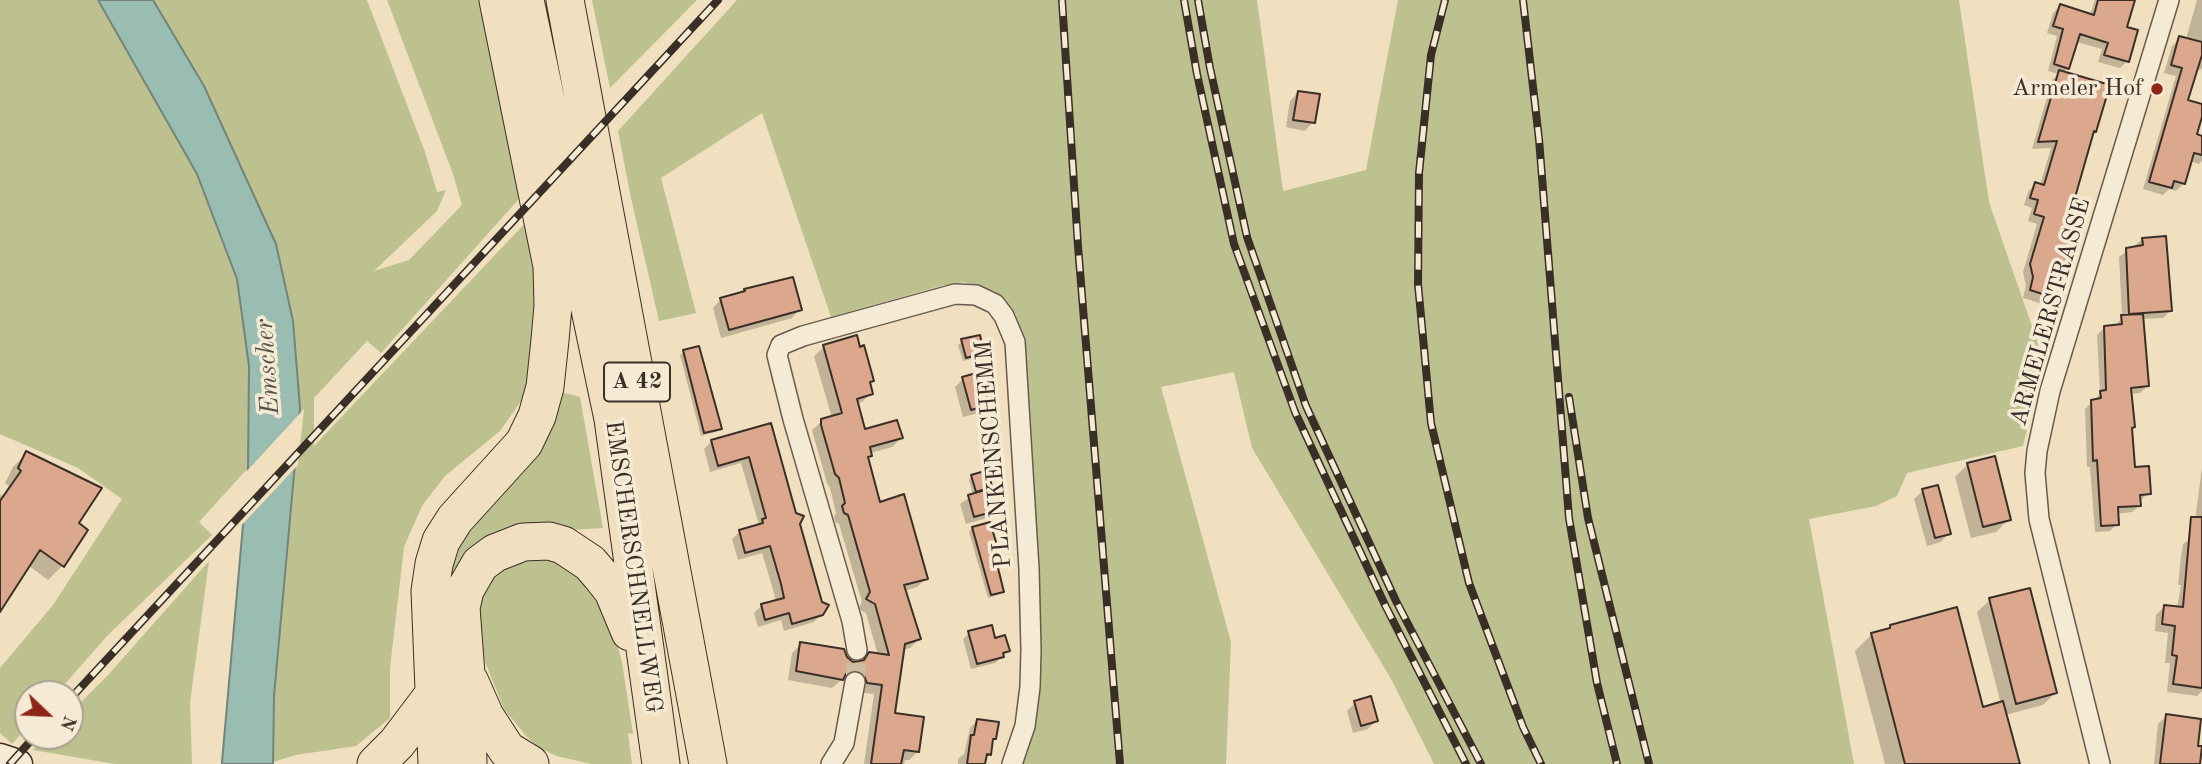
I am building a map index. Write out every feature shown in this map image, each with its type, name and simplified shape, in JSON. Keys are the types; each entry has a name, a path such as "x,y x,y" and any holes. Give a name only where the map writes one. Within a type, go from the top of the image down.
{"highway":[{"path":"437,764 430,591 434,564 441,541 471,499 524,443 537,416 545,387 553,306 552,267 498,0"},
{"name":"EMSCHERSCHNELLWEG","path":"525,0 613,419 661,764"},
{"name":"A 42","path":"565,0 708,764"},
{"path":"468,764 466,674 460,608 470,578 480,564 503,549 523,542 549,541 575,551 590,563 613,591 630,632 649,691"},
{"path":"466,674 485,716 507,750 530,764"},
{"path":"376,764 397,743 434,694"}],"main road":[{"path":"0,758 19,764"}],"street":[{"name":"ARMELERSTRASSE","path":"2100,764 2039,519 2035,473 2050,391 2169,0"},
{"name":"PLANKENSCHEMM","path":"857,650 852,621 777,355 781,345 803,336 955,294 975,295 995,304 1004,316 1015,342 1029,569 1031,650 1025,726 1012,764"},
{"path":"831,764 844,743 855,682"}],"green space":[{"path":"0,0 98,0 197,174 237,279 249,365 248,468 199,522 212,535 108,635 68,680 14,680 12,744 0,733 0,668 53,605 122,499 78,468 0,434"},
{"path":"153,0 367,0 425,152 437,192 446,190 437,211 374,271 409,260 462,205 453,174 387,0 488,0 527,190 381,353 367,341 314,398 314,446 530,218 545,288 535,381 500,431 445,476 422,506 404,547 390,668 390,718 356,746 296,755 273,762 274,696 300,408 293,321 276,244 204,86"},
{"path":"592,0 697,0 610,88"},
{"path":"737,0 1257,0 1283,191 1366,170 1398,0 1959,0 1989,202 2045,364 2023,446 1907,473 1897,496 1876,506 1809,519 1854,764 1434,764 1390,677 1252,448 1234,372 1161,387 1231,642 1226,764 1022,764 1038,705 1040,611 1022,340 1016,315 1004,298 994,291 964,282 940,286 831,317 762,113 661,178 696,313 659,321 618,131"},
{"path":"561,392 580,397 603,528 529,533 447,630 450,572 461,536"},
{"path":"534,554 579,570 611,622 622,662 633,734 628,733 632,764 591,764 557,756 539,748 504,709 479,647 473,611 491,575"},
{"path":"209,561 190,703 192,764 115,764 33,750 84,750 84,699"}],"water":[{"name":"Emscher","path":"98,0 153,0 204,86 276,244 293,321 300,408 274,696 273,764 222,764 248,468 249,366 237,279 197,174"}],"pier":[{"path":"304,409 298,465 240,527 245,473"}],"building":[{"path":"2098,0 2135,0 2127,27 2138,30 2129,62 2104,55 2108,43 2080,34 2069,69 2054,64 2063,29 2053,26 2060,4 2094,15"},
{"path":"2179,36 2202,42 2202,55 2188,100 2202,104 2202,117 2197,134 2202,136 2202,155 2194,153 2185,184 2174,181 2172,188 2149,182 2182,68 2171,65"},
{"path":"2059,70 2110,85 2070,215 2079,230 2075,233 2052,297 2030,290 2033,277 2030,264 2044,217 2034,214 2038,200 2030,198 2035,182 2044,185 2057,141 2038,142"},
{"path":"1298,91 1320,94 1315,123 1293,120"},
{"path":"2166,236 2172,311 2129,314 2126,248 2143,245 2142,238"},
{"path":"793,277 802,310 729,330 720,298"},
{"path":"2143,314 2149,386 2131,388 2135,427 2132,428 2135,467 2149,466 2151,494 2140,495 2141,506 2118,507 2119,525 2101,526 2097,460 2093,461 2091,400 2101,398 2100,391 2106,390 2104,326 2122,324 2121,315"},
{"path":"857,335 860,347 864,345 874,381 870,382 873,394 857,399 865,429 897,420 903,438 870,447 872,456 868,457 880,502 904,494 928,579 904,585 921,639 905,644 895,713 924,717 919,752 904,750 901,764 871,764 882,685 867,683 863,673 856,670 846,674 843,680 796,671 800,642 844,649 853,662 864,660 869,652 889,655 875,604 866,599 870,592 848,515 844,513 842,506 845,503 839,478 835,474 821,425 821,419 842,413 823,345"},
{"path":"980,335 984,353 966,358 961,339"},
{"path":"699,346 722,429 704,433 683,350"},
{"path":"980,372 989,405 971,410 962,377"},
{"path":"771,423 796,513 804,516 800,524 822,602 829,605 823,615 792,624 789,613 765,620 761,604 784,598 781,584 770,546 745,553 739,530 763,523 762,519 766,518 749,457 718,466 711,440"},
{"path":"26,451 102,488 79,523 88,530 64,567 40,550 0,612 0,501 21,471 18,468"},
{"path":"1995,456 2011,520 1983,527 1967,463"},
{"path":"988,470 992,487 976,492 971,475"},
{"path":"1938,485 1951,534 1935,538 1922,489"},
{"path":"988,489 995,511 974,517 968,495"},
{"path":"2191,517 2202,517 2202,688 2173,684 2177,656 2172,655 2175,626 2162,624 2164,605 2183,607"},
{"path":"990,522 996,542 992,544 1004,592 991,595 972,527"},
{"path":"2030,588 2057,693 2016,704 1989,598"},
{"path":"1957,607 1983,707 2003,701 2020,764 1905,764 1871,633 1890,628 1890,625"},
{"path":"992,625 995,638 1005,635 1010,651 1003,653 1004,657 977,664 968,631"},
{"path":"1371,696 1378,721 1361,726 1354,701"},
{"path":"2166,714 2201,719 2198,746 2202,746 2200,764 2160,764"},
{"path":"977,719 999,722 996,739 993,739 991,755 987,754 985,764 967,764 971,735 974,735"}],"tunnel":[{"path":"855,682 857,650"}],"railway":[{"path":"84,684 718,0"},
{"path":"1062,0 1078,246 1120,764"},
{"path":"1184,0 1197,74 1234,244 1295,412 1385,605 1466,764"},
{"path":"1198,0 1247,237 1306,406 1396,601 1481,764"},
{"path":"1445,0 1431,55 1419,173 1418,284 1431,423 1469,583 1523,727 1541,764"},
{"path":"1523,0 1539,139 1569,518 1597,683 1617,764"},
{"path":"1569,397 1588,518 1649,764"},
{"path":"10,764 22,750"}],"place":[{"name":"Armeler Hof","path":"2157,89"}]}
